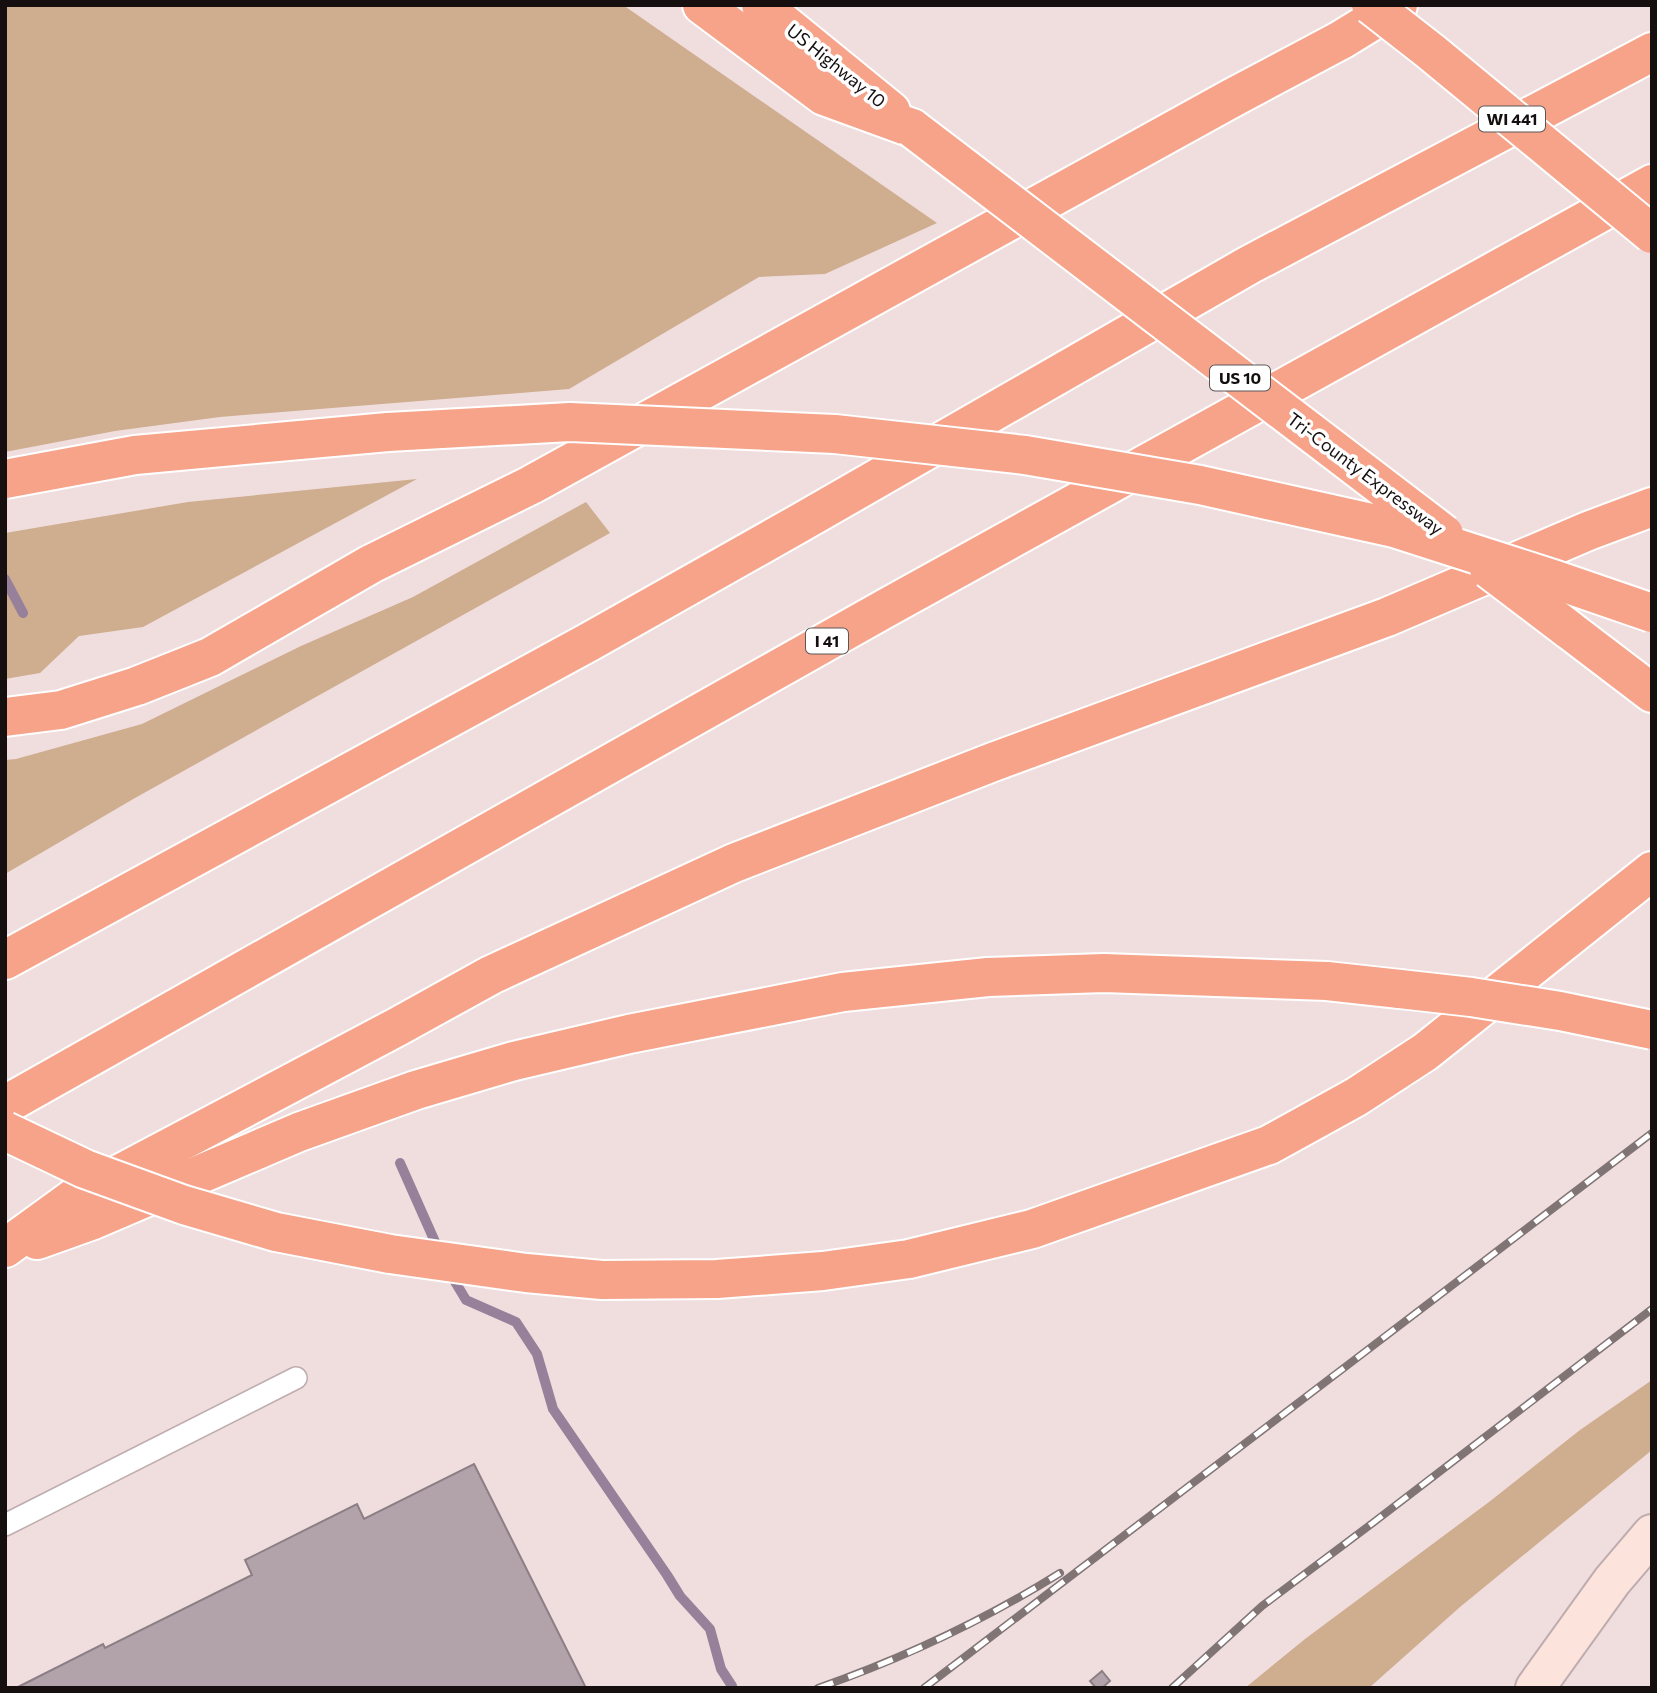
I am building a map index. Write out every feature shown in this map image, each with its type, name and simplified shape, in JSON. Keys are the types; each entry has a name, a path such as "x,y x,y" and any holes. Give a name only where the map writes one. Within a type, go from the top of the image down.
{"highway":[{"path":"702,5 824,96 912,128"},
{"name":"US Highway 10","path":"761,5 912,128"},
{"name":"WI 441","path":"1371,5 1652,234"},
{"path":"5,717 61,710 137,686 209,657 371,564 531,485 1341,40 1398,5"},
{"path":"5,960 589,642 1249,265 1652,52"},
{"name":"Tri-County Expressway","path":"912,128 1652,693"},
{"name":"I 41","path":"5,1105 886,608 1652,184"},
{"path":"5,479 135,455 416,430 570,422 835,435 1025,454 1200,485 1394,528 1652,613"},
{"path":"5,1250 74,1198 491,975 734,863 993,762 1387,617 1588,531 1652,507"},
{"path":"5,1131 85,1169 184,1205 276,1232 390,1254 526,1273 602,1280 717,1279 823,1271 909,1259 1032,1229 1269,1145 1356,1097 1425,1052 1652,871"},
{"path":"5,1250 93,1220 299,1132 416,1090 514,1061 629,1034 843,992 988,976 1104,973 1328,981 1471,997 1560,1011 1652,1030"}],"street":[{"path":"1535,1688 1612,1581 1652,1534"}],"lane":[{"path":"5,1524 296,1378"}],"shaded area":[{"path":"5,5 623,5 937,223 825,274 759,277 569,389 220,417 115,431 5,452"},
{"path":"417,479 143,627 79,636 40,673 5,679 5,533 188,502"},
{"path":"586,502 610,533 135,798 5,874 5,760 142,724 301,646 413,597"},
{"path":"1652,1380 1652,1450 1460,1607 1369,1688 1245,1688 1305,1639 1489,1502 1580,1430"}],"building":[{"path":"474,1464 586,1688 16,1688 103,1644 105,1648 252,1575 245,1560 357,1504 364,1519"},
{"path":"1102,1671 1110,1681 1102,1688 1096,1688 1090,1681"}],"waterway":[{"path":"5,579 23,613"},
{"path":"400,1163 440,1253"},
{"path":"448,1270 466,1300 516,1322 537,1354 553,1409 680,1596 710,1629 721,1669 732,1686"}],"railway":[{"path":"924,1688 1652,1133"},
{"path":"1172,1688 1262,1606 1652,1309"},
{"path":"818,1688 942,1637 1002,1607 1060,1573"}]}
